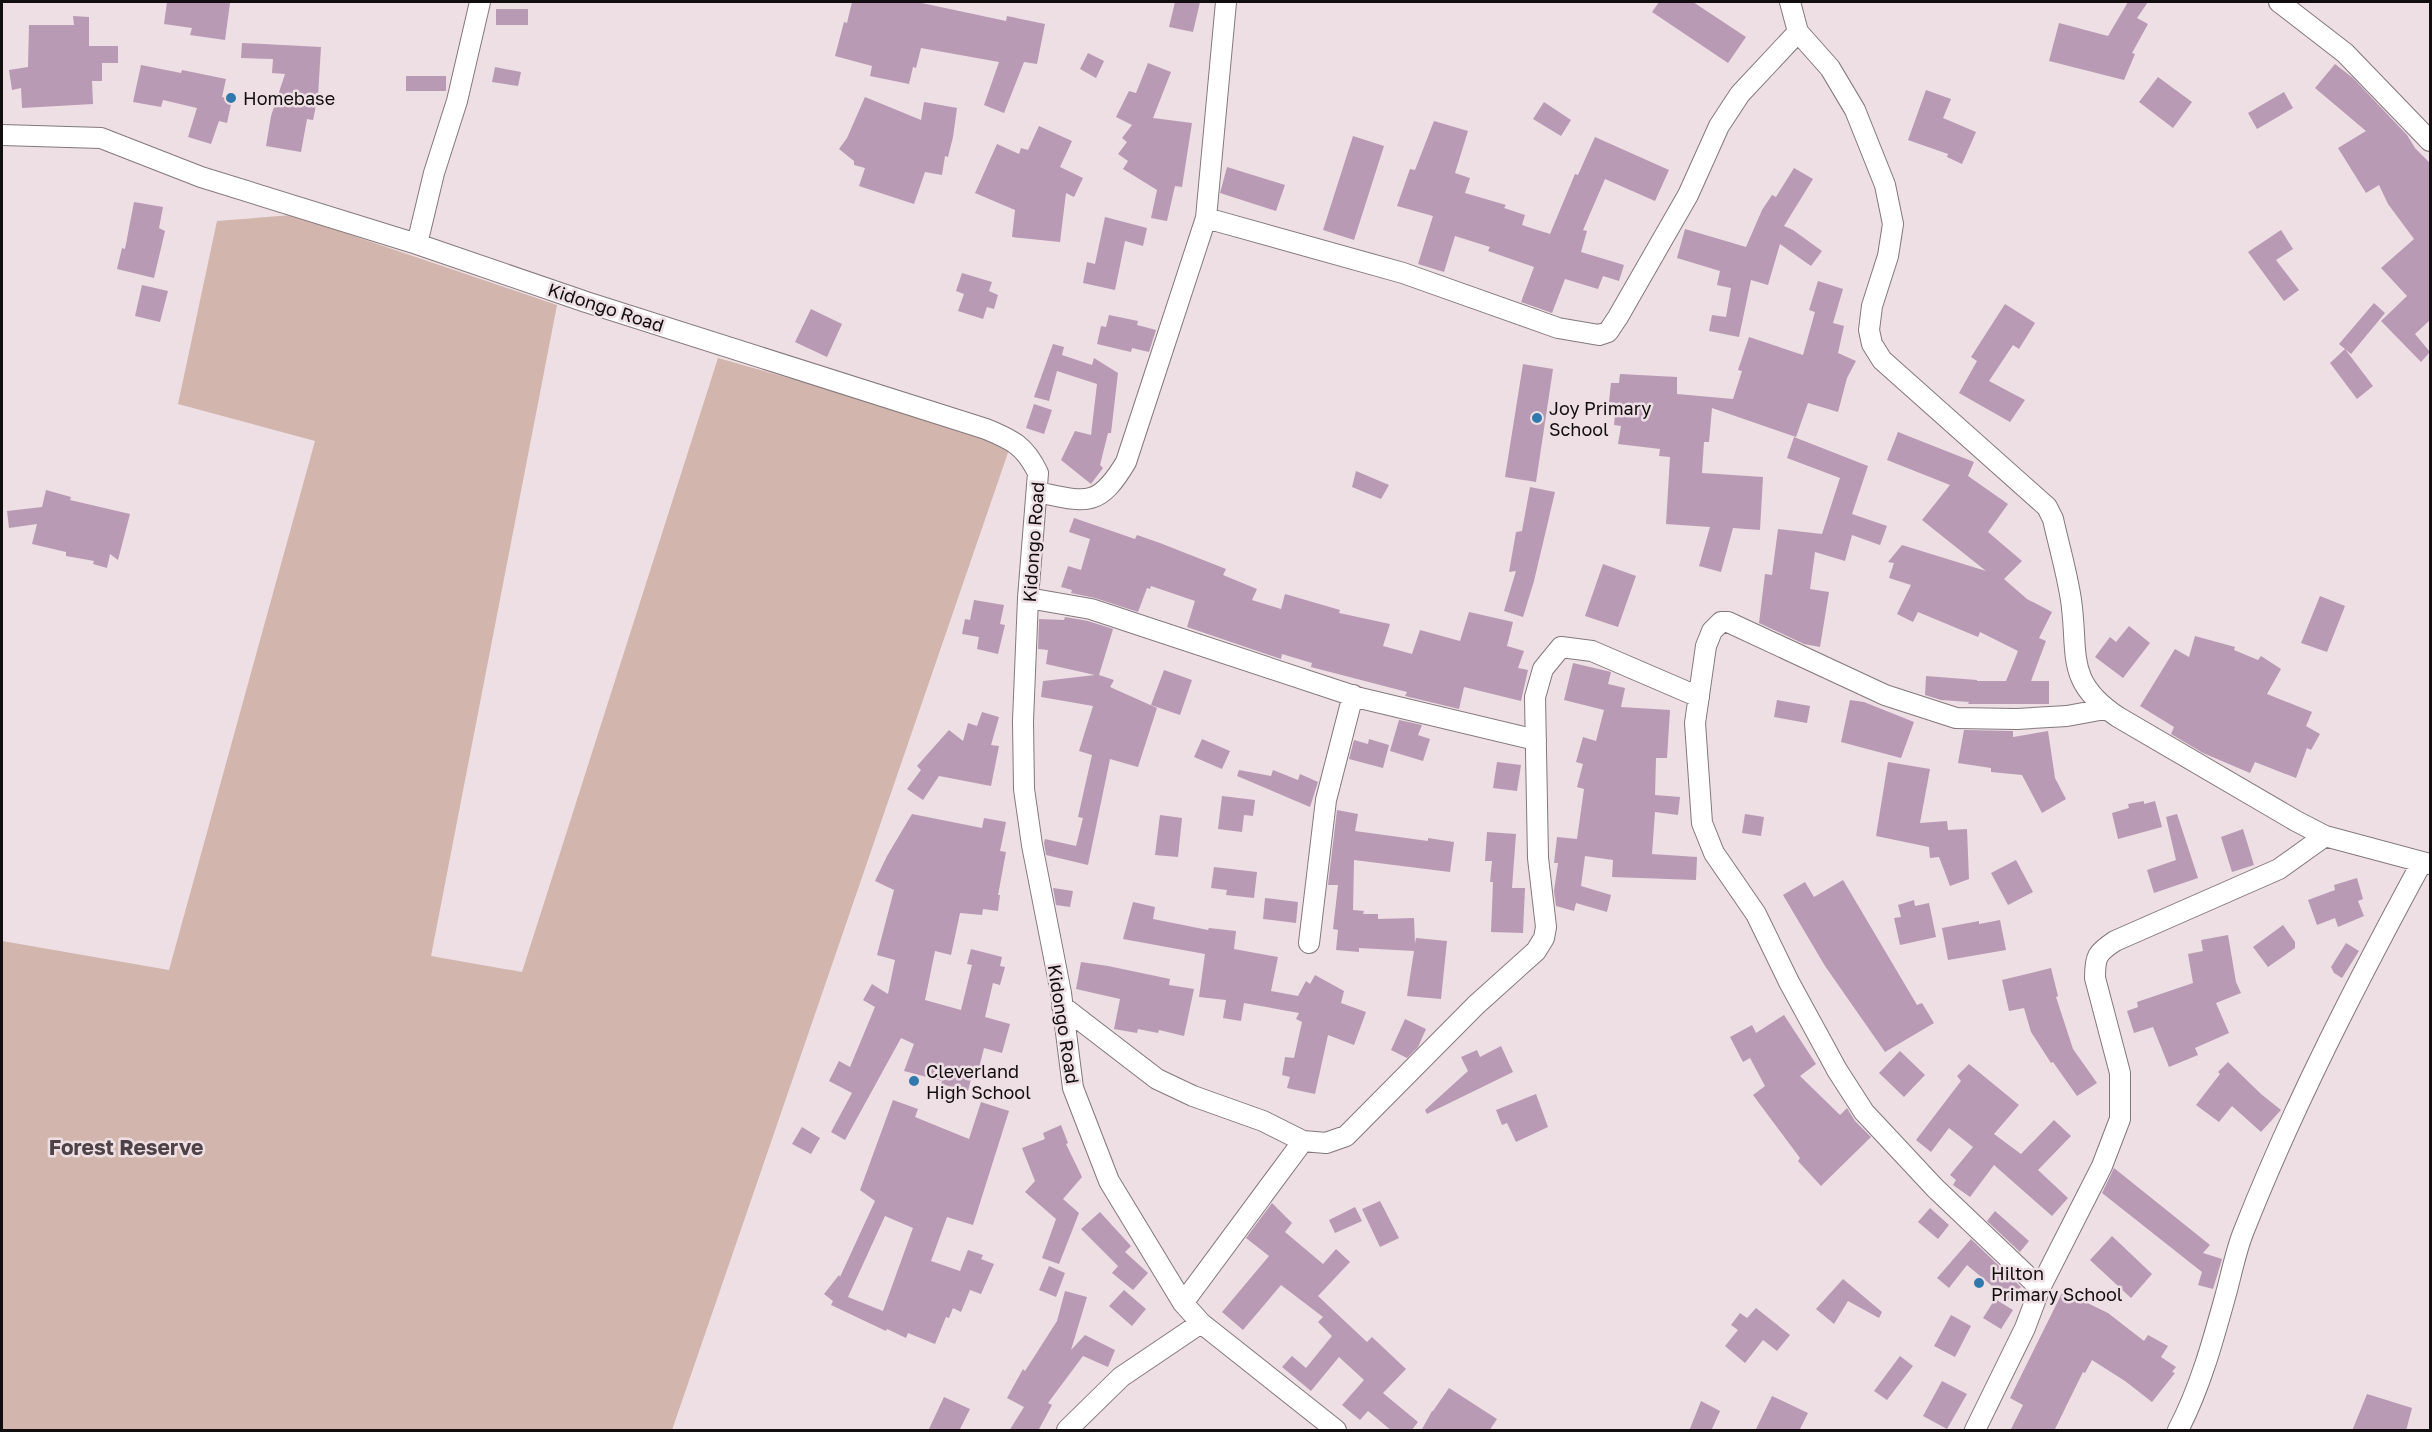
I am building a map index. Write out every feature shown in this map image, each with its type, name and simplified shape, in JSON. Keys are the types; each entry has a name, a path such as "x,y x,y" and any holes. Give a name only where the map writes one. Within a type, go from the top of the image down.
{"street":[{"path":"417,244 434,173 457,101 480,2"},
{"path":"1037,492 1078,501 1107,490 1126,462 1206,218 1226,2"},
{"path":"1790,2 1798,32 1830,68 1855,110 1885,185 1893,224 1888,256 1872,306 1869,330 1872,344 1882,360 2047,507 2053,519 2071,601 2075,662 2080,678 2105,709 2296,821 2325,836 2426,863 2387,927 2276,1152 2242,1236 2216,1330 2191,1405 2178,1431"},
{"path":"2280,2 2345,53 2430,141"},
{"path":"1206,218 1403,273 1558,328 1599,336 1608,332 1618,317 1688,195 1719,126 1740,94 1798,32"},
{"name":"Kidongo Road","path":"2,135 100,138 201,177 417,244 586,302 1012,439 1031,458 1038,473 1028,598 1023,721 1024,789 1062,1006 1073,1088 1109,1181 1183,1303 1201,1323 1336,1431"},
{"path":"1028,598 1091,609 1353,695 1536,740"},
{"path":"2040,1288 1935,1188 1864,1112 1837,1070 1789,982 1756,914 1714,853 1702,823 1695,723 1709,638 1721,622 1728,622 1885,695 1956,717 2067,716 2105,709"},
{"path":"1062,1006 1157,1079 1193,1096 1263,1121 1303,1141 1326,1143 1346,1136 1476,1005 1536,951 1544,938 1546,927 1538,858 1535,697 1543,669 1561,647 1592,651 1699,697"},
{"path":"1309,942 1326,800 1353,695"},
{"path":"1975,1431 2025,1328 2040,1288 2102,1167 2120,1119 2120,1073 2095,978 2095,964 2099,951 2115,941 2279,869 2325,836"},
{"path":"1183,1303 1303,1141"},
{"path":"1067,1431 1121,1377 1201,1323"}],"shaded area":[{"path":"292,215 557,305 431,956 522,972 718,358 1012,441 672,1430 2,1430 2,941 169,970 315,441 178,404 217,221"}],"building":[{"path":"167,2 230,3 225,40 190,35 192,28 164,24"},
{"path":"852,2 917,2 1006,21 1007,16 1045,24 1037,64 1024,62 1004,113 984,105 999,62 921,48 909,84 870,76 872,66 835,56"},
{"path":"1175,2 1200,2 1193,32 1169,27"},
{"path":"1659,2 1693,2 1746,37 1728,63 1652,12"},
{"path":"2128,2 2148,2 2137,18 2148,24 2132,53 2135,54 2124,80 2049,61 2059,23 2108,36"},
{"path":"496,9 528,9 528,25 496,25"},
{"path":"73,16 89,17 89,46 118,46 118,63 102,63 102,81 92,81 93,104 22,108 21,88 12,90 9,70 28,67 29,25 74,25"},
{"path":"242,43 321,47 318,96 313,120 307,119 301,152 266,146 271,116 285,74 272,73 273,59 241,58"},
{"path":"1088,53 1104,61 1096,78 1080,69"},
{"path":"1148,63 1171,72 1153,118 1192,123 1182,187 1175,186 1167,221 1151,218 1157,190 1123,169 1128,161 1118,154 1127,142 1122,138 1132,125 1116,117 1129,91 1136,93"},
{"path":"2335,64 2353,78 2430,163 2430,320 2415,334 2430,352 2421,362 2381,321 2407,296 2381,268 2414,239 2388,204 2379,185 2366,193 2338,148 2366,131 2315,88"},
{"path":"141,65 226,79 222,97 232,100 227,123 219,121 211,144 188,137 197,108 163,100 161,107 133,102"},
{"path":"495,67 521,72 518,86 492,82"},
{"path":"406,76 446,76 446,91 406,91"},
{"path":"2158,77 2192,102 2173,128 2139,102"},
{"path":"1926,90 1951,99 1943,118 1976,132 1962,164 1947,157 1948,154 1908,140"},
{"path":"2284,92 2293,108 2257,129 2248,113"},
{"path":"865,97 921,120 924,102 957,108 953,137 948,157 945,156 942,175 925,172 914,204 859,186 865,168 854,165 854,161 839,149 847,138"},
{"path":"1544,102 1571,120 1561,136 1533,119"},
{"path":"1434,121 1468,131 1455,173 1470,178 1465,193 1506,205 1504,208 1525,215 1522,225 1550,234 1575,174 1578,175 1595,137 1669,170 1655,201 1605,179 1583,230 1587,231 1581,252 1624,265 1619,281 1603,276 1598,289 1565,279 1552,313 1521,302 1534,267 1488,251 1490,247 1455,236 1444,272 1418,264 1433,216 1397,206 1410,169 1415,170"},
{"path":"1039,126 1072,141 1060,167 1083,178 1074,197 1066,193 1060,242 1012,237 1015,210 975,193 997,144 1019,154 1021,148 1028,150"},
{"path":"1353,136 1384,146 1354,240 1323,230"},
{"path":"1227,167 1285,185 1276,211 1220,193"},
{"path":"1794,168 1813,179 1784,226 1822,251 1811,266 1780,244 1768,285 1751,280 1739,337 1709,331 1712,315 1726,317 1731,288 1717,285 1720,271 1677,258 1685,229 1746,247 1762,210 1772,195 1776,197"},
{"path":"134,202 163,207 159,228 165,231 154,278 117,269 122,248 125,249"},
{"path":"1105,217 1147,228 1143,246 1125,241 1115,290 1083,283 1087,262 1095,264"},
{"path":"2281,230 2293,249 2276,260 2299,290 2284,301 2248,252"},
{"path":"962,273 992,282 989,291 998,295 994,309 987,307 983,319 958,311 964,294 956,291"},
{"path":"1818,281 1843,289 1833,323 1844,326 1838,353 1856,361 1847,378 1838,412 1808,403 1796,437 1712,408 1709,442 1704,442 1702,473 1763,477 1760,530 1733,528 1721,572 1699,566 1710,527 1666,524 1670,457 1659,456 1660,449 1618,444 1621,426 1614,425 1616,403 1609,402 1611,383 1619,383 1620,374 1677,377 1677,394 1733,399 1742,371 1738,370 1749,337 1803,355 1815,312 1809,310"},
{"path":"142,285 168,291 160,322 135,316"},
{"path":"2374,303 2385,313 2351,354 2339,344"},
{"path":"2005,304 2035,323 2019,349 2013,345 1989,381 2025,400 2010,422 1959,393 1977,361 1971,357"},
{"path":"811,309 842,324 827,357 795,342"},
{"path":"1109,315 1138,321 1137,325 1156,330 1149,352 1132,348 1131,352 1097,344 1101,326 1106,327"},
{"path":"1053,344 1064,347 1062,355 1092,365 1094,358 1118,373 1111,433 1108,433 1100,465 1103,468 1091,484 1061,460 1075,431 1091,435 1097,384 1057,371 1049,401 1034,397"},
{"path":"2345,349 2373,386 2357,399 2330,363"},
{"path":"1523,364 1553,369 1536,482 1505,477"},
{"path":"1034,404 1052,410 1044,434 1026,428"},
{"path":"1898,432 1974,462 1968,476 2008,504 1988,532 2022,561 2004,579 2027,599 2052,612 2039,638 2046,641 2031,681 2049,681 2049,704 1968,704 1969,702 1941,700 1925,695 1926,676 1977,681 2006,681 2018,651 1980,632 1978,637 1918,612 1913,622 1897,614 1911,585 1889,578 1894,563 1888,562 1902,545 1986,571 1922,520 1950,485 1887,460"},
{"path":"1794,437 1868,466 1852,514 1887,526 1880,545 1852,535 1845,561 1815,552 1810,589 1829,592 1820,647 1804,644 1759,623 1765,574 1772,575 1778,529 1822,534 1840,478 1787,458"},
{"path":"1356,471 1389,485 1381,499 1352,487"},
{"path":"1530,487 1555,492 1523,617 1504,611 1516,571 1509,572 1516,532 1522,531"},
{"path":"46,490 71,497 70,500 130,514 118,560 110,554 107,568 93,564 94,561 66,556 66,552 32,544 37,524 9,528 7,511 42,507"},
{"path":"1074,518 1135,539 1137,535 1226,569 1223,575 1257,589 1252,600 1281,609 1285,594 1340,610 1339,613 1390,624 1383,646 1412,654 1420,630 1460,641 1469,612 1513,622 1507,646 1524,651 1518,668 1528,670 1521,701 1464,687 1459,709 1405,696 1407,692 1311,667 1312,663 1282,654 1281,659 1187,627 1195,601 1151,586 1150,589 1147,588 1138,612 1071,593 1072,590 1061,587 1068,566 1081,570 1090,539 1069,532"},
{"path":"1603,564 1636,576 1618,627 1585,616"},
{"path":"2320,596 2345,606 2327,652 2301,643"},
{"path":"974,600 1004,605 1000,624 1005,625 998,654 977,649 979,637 962,634 965,619 970,620"},
{"path":"1065,617 1113,629 1099,675 1114,680 1110,687 1157,708 1138,767 1110,759 1088,865 1046,855 1044,843 1045,839 1076,846 1083,818 1078,817 1092,755 1079,751 1093,706 1041,697 1043,681 1095,675 1046,664 1048,650 1038,649 1039,619 1064,620"},
{"path":"2129,626 2150,643 2123,678 2095,657 2110,637 2116,642"},
{"path":"2195,636 2235,647 2234,650 2258,660 2261,656 2281,669 2267,694 2312,712 2306,726 2320,734 2311,750 2307,748 2296,778 2255,762 2250,773 2203,753 2171,734 2174,727 2140,706 2175,649 2189,657"},
{"path":"1573,663 1611,672 1608,684 1625,688 1621,707 1670,710 1667,758 1656,758 1655,795 1680,797 1678,815 1655,812 1652,854 1697,857 1696,880 1612,877 1613,860 1585,856 1581,886 1611,895 1607,912 1576,903 1574,911 1556,906 1554,891 1558,863 1554,863 1557,837 1577,839 1584,789 1577,787 1583,764 1576,762 1583,737 1596,741 1604,710 1564,700"},
{"path":"1164,670 1192,680 1180,715 1151,705"},
{"path":"1777,700 1810,706 1807,723 1774,717"},
{"path":"1850,700 1864,702 1914,722 1901,758 1841,742"},
{"path":"982,712 999,717 991,745 999,746 991,786 939,776 923,800 907,789 921,770 917,766 949,730 963,741 968,723 977,726"},
{"path":"1399,720 1422,725 1418,735 1430,739 1423,761 1390,751"},
{"path":"1964,730 2013,731 2013,737 2048,731 2055,778 2066,799 2042,813 2022,775 1991,772 1991,768 1958,763"},
{"path":"1202,739 1230,751 1222,769 1194,757"},
{"path":"1369,739 1389,745 1383,768 1349,759 1354,740 1368,744"},
{"path":"1497,762 1521,765 1517,791 1493,788"},
{"path":"1888,762 1930,769 1920,823 1947,821 1948,830 1967,829 1969,879 1950,886 1939,857 1930,858 1929,847 1876,836"},
{"path":"1239,770 1271,776 1273,770 1298,780 1300,774 1318,782 1310,807 1237,776"},
{"path":"1222,796 1255,800 1253,816 1244,815 1242,832 1218,829"},
{"path":"2144,801 2144,804 2155,801 2162,827 2118,839 2112,813 2129,808 2128,804"},
{"path":"1337,810 1358,814 1355,831 1428,841 1428,838 1454,842 1450,872 1354,860 1353,910 1364,911 1363,914 1378,914 1378,919 1414,918 1415,944 1416,938 1447,941 1441,999 1407,996 1414,951 1359,948 1359,952 1336,950 1338,930 1333,929 1338,885 1328,885"},
{"path":"912,814 982,828 984,818 1006,822 1000,851 1006,852 998,895 1000,895 998,911 983,909 982,915 960,913 951,955 935,951 925,1000 961,1010 972,965 967,964 971,949 1002,957 1000,966 1005,967 1000,985 993,983 985,1017 1010,1024 1002,1053 984,1048 979,1068 974,1067 968,1091 904,1071 914,1044 901,1038 845,1140 831,1132 852,1093 829,1081 839,1061 850,1067 875,1007 863,1000 872,984 888,994 895,960 877,955 894,890 875,881"},
{"path":"1745,814 1764,817 1761,836 1742,833"},
{"path":"2177,814 2198,878 2154,893 2147,870 2176,860 2166,817"},
{"path":"1160,815 1182,818 1178,857 1155,855"},
{"path":"2243,829 2254,865 2232,872 2221,837"},
{"path":"1487,832 1516,834 1512,888 1525,888 1523,933 1491,932 1493,882 1490,882 1492,861 1485,861"},
{"path":"2016,860 2033,892 2008,905 1991,873"},
{"path":"1214,867 1257,872 1254,898 1226,895 1227,890 1211,888"},
{"path":"2357,878 2363,899 2358,901 2364,916 2338,927 2335,918 2317,925 2308,900 2335,890 2334,885"},
{"path":"1843,880 1917,1005 1922,1003 1934,1023 1885,1052 1825,966 1783,895 1805,882 1814,897"},
{"path":"1053,888 1073,891 1070,907 1056,905"},
{"path":"1265,898 1298,902 1296,923 1263,919"},
{"path":"1914,900 1915,906 1929,903 1936,937 1900,945 1894,918 1901,917 1898,905"},
{"path":"1133,902 1155,907 1153,919 1208,930 1209,928 1236,931 1234,949 1278,957 1271,991 1298,996 1306,981 1310,984 1315,975 1344,991 1341,1003 1366,1012 1354,1045 1328,1035 1315,1094 1287,1088 1290,1077 1282,1075 1285,1057 1294,1058 1302,1022 1296,1019 1299,1013 1244,1003 1241,1021 1223,1018 1226,1000 1199,997 1205,954 1123,939"},
{"path":"2000,920 2006,950 1948,960 1942,928 1979,921 1979,924"},
{"path":"2283,925 2295,942 2295,948 2268,967 2253,947"},
{"path":"2228,935 2236,982 2241,993 2216,1003 2229,1033 2195,1048 2198,1055 2169,1067 2153,1027 2134,1033 2127,1011 2138,1007 2137,1002 2193,983 2188,954 2203,951 2201,940"},
{"path":"2346,943 2359,951 2342,978 2334,973 2331,967"},
{"path":"1081,962 1170,979 1169,985 1194,989 1184,1036 1159,1030 1158,1033 1138,1029 1137,1033 1114,1029 1120,999 1076,989"},
{"path":"2051,968 2058,996 2056,997 2073,1049 2097,1083 2077,1096 2053,1062 2051,1063 2031,1032 2024,1008 2009,1011 2002,980"},
{"path":"1784,1015 1816,1064 1800,1076 1840,1115 1847,1108 1855,1121 1871,1137 1821,1186 1798,1161 1800,1158 1753,1095 1765,1086 1750,1058 1743,1062 1730,1037 1752,1025 1756,1033"},
{"path":"1405,1019 1426,1029 1418,1047 1407,1058 1391,1050"},
{"path":"1501,1046 1513,1072 1427,1114 1425,1110 1468,1071 1461,1057 1477,1050 1480,1057"},
{"path":"1900,1051 1925,1075 1904,1097 1879,1073"},
{"path":"2228,1062 2281,1110 2261,1132 2232,1106 2219,1122 2196,1105 2220,1074 2218,1072"},
{"path":"1969,1064 2019,1105 1994,1134 2021,1154 2054,1120 2071,1136 2038,1170 2068,1198 2052,1216 1994,1165 1970,1197 1953,1185 1956,1180 1950,1175 1973,1147 1949,1128 1931,1152 1916,1140 1961,1081 1957,1076"},
{"path":"1536,1094 1548,1127 1516,1142 1507,1123 1502,1125 1496,1110"},
{"path":"893,1100 918,1109 915,1117 969,1139 981,1102 1009,1111 973,1225 947,1217 931,1261 960,1271 968,1250 983,1255 981,1259 994,1264 981,1294 970,1290 961,1312 953,1308 949,1318 946,1317 935,1344 908,1333 906,1338 887,1329 886,1331 831,1305 833,1301 824,1294 839,1275 840,1277 875,1201 860,1190","holes":["885,1216 913,1228 883,1311 848,1297"]},
{"path":"1061,1125 1068,1143 1066,1144 1082,1177 1063,1199 1079,1213 1059,1264 1042,1258 1056,1219 1025,1192 1035,1181 1022,1148 1045,1139 1043,1133"},
{"path":"802,1127 820,1138 811,1154 792,1144"},
{"path":"2114,1168 2210,1245 2203,1253 2222,1259 2213,1289 2198,1285 2202,1272 2102,1193"},
{"path":"1380,1201 1399,1238 1380,1247 1362,1209"},
{"path":"1272,1203 1292,1223 1285,1232 1323,1264 1336,1249 1350,1262 1318,1296 1367,1342 1372,1337 1406,1369 1383,1393 1418,1422 1411,1431 1392,1431 1368,1411 1360,1420 1342,1405 1364,1380 1339,1357 1311,1391 1282,1367 1292,1356 1306,1368 1332,1336 1318,1322 1323,1317 1281,1285 1243,1330 1222,1312 1269,1256 1246,1238"},
{"path":"1355,1207 1362,1221 1335,1233 1329,1220"},
{"path":"1930,1208 1949,1225 1938,1239 1918,1222"},
{"path":"1995,1211 2029,1241 2020,1252 1987,1221"},
{"path":"1100,1212 1131,1246 1125,1252 1148,1273 1133,1290 1112,1273 1118,1266 1081,1229"},
{"path":"2112,1236 2152,1274 2131,1298 2090,1260"},
{"path":"1971,1239 2021,1287 2009,1300 1967,1265 1949,1288 1937,1278"},
{"path":"1049,1266 1065,1273 1056,1297 1039,1290"},
{"path":"1843,1279 1882,1312 1879,1318 1848,1301 1834,1324 1816,1309"},
{"path":"1124,1290 1146,1309 1132,1326 1109,1306"},
{"path":"1065,1291 1087,1297 1071,1350 1085,1335 1115,1350 1108,1367 1083,1356 1048,1403 1052,1405 1038,1431 1009,1431 1024,1407 1007,1398 1023,1369 1025,1371 1057,1321"},
{"path":"2063,1291 2108,1313 2144,1341 2148,1335 2168,1346 2161,1357 2176,1367 2172,1372 2175,1373 2152,1402 2092,1360 2085,1373 2083,1372 2054,1431 2010,1431 2023,1405 2010,1398"},
{"path":"1995,1299 2013,1310 2001,1329 1983,1318"},
{"path":"1756,1308 1790,1335 1777,1351 1763,1340 1745,1363 1725,1346 1738,1330 1731,1325 1740,1313 1747,1318"},
{"path":"1951,1315 1971,1326 1955,1357 1934,1346"},
{"path":"1900,1356 1913,1366 1887,1400 1874,1391"},
{"path":"1942,1381 1967,1394 1947,1429 1923,1416"},
{"path":"1449,1388 1497,1419 1489,1431 1421,1431"},
{"path":"2367,1394 2412,1408 2406,1431 2352,1431"},
{"path":"1772,1396 1808,1413 1799,1431 1755,1431"},
{"path":"944,1397 970,1409 959,1431 928,1431"},
{"path":"1701,1401 1720,1411 1711,1431 1689,1431"}],"place":[{"name":"Homebase","path":"231,98"},
{"name":"Joy Primary School","path":"1537,418"},
{"name":"Cleverland High School","path":"914,1081"},
{"name":"Hilton Primary School","path":"1979,1283"}],"district":[{"name":"Forest Reserve","path":"126,1147"}]}
